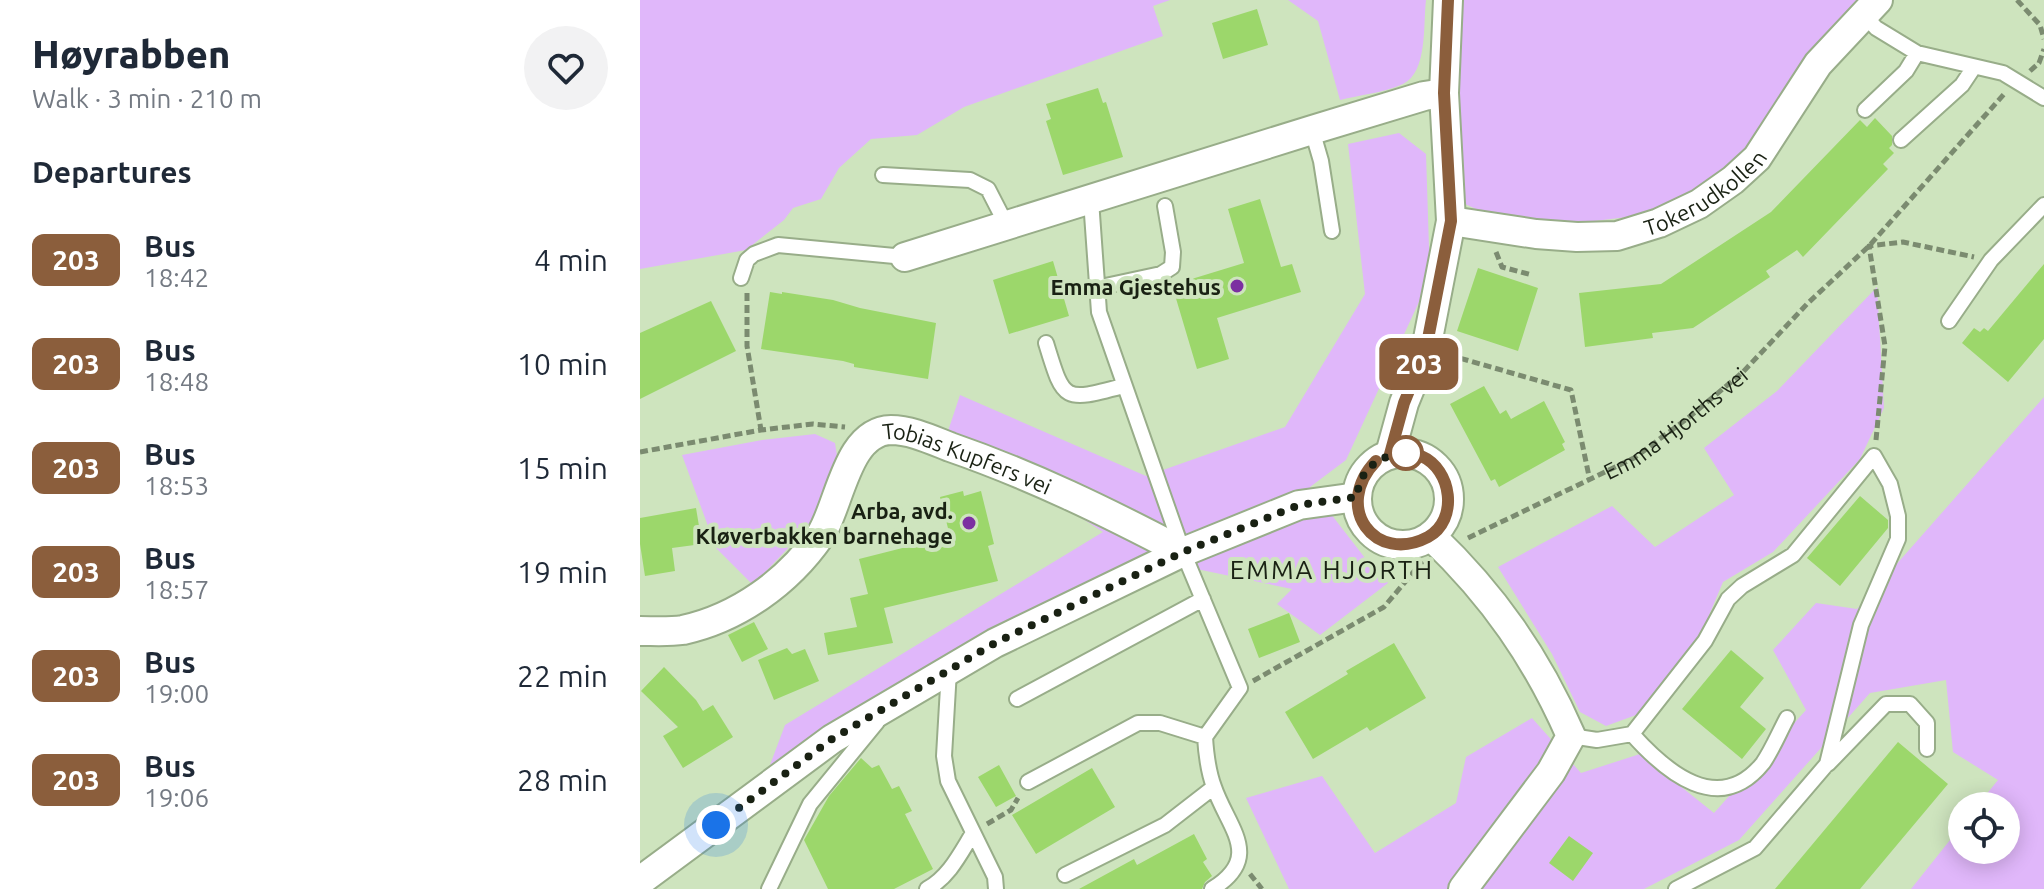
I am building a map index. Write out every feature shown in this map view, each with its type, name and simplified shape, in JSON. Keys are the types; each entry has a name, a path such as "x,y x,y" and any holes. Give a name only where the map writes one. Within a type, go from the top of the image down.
{"street":[{"path":"1390,454 1404,403 1426,349 1451,221 1444,93 1448,0"},
{"name":"Tokerudkollen","path":"1451,221 1536,234 1617,236 1659,223 1699,204 1757,158 1818,64 1871,7"},
{"path":"905,257 1312,130 1424,96 1444,93"},
{"name":"Tobias Kupfers vei","path":"640,631 680,630 717,620 750,602 787,575 822,534 852,458 869,438 889,430 911,433 1002,465 1096,506 1183,552"},
{"path":"1406,453 1434,465 1444,478 1448,509 1438,542 1390,544 1367,529 1360,516 1358,487 1376,461 1390,454 1406,453"},
{"path":"640,881 832,739 995,643 1183,552 1299,505 1357,497"},
{"path":"1438,542 1517,634 1552,692 1571,736 1551,772 1463,889"}],"lane":[{"path":"1871,7 1876,28 1917,53 2003,73 2044,98"},
{"path":"1865,110 1906,71 1917,53"},
{"path":"1901,140 1962,85 1974,67"},
{"path":"1312,130 1321,161 1332,231"},
{"path":"883,175 970,180 988,189 1006,224"},
{"path":"1091,200 1099,312 1183,552 1240,688 1205,737 1214,787 1239,840 1239,860 1227,879 1212,889"},
{"path":"1949,321 1991,260 2044,205"},
{"path":"1096,288 1161,274 1172,267 1173,252 1165,206"},
{"path":"741,278 747,260 778,245 905,257"},
{"path":"1046,343 1058,383 1064,392 1087,396 1123,386"},
{"path":"1571,736 1597,740 1632,734 1705,641 1728,599 1742,586 1793,555 1874,456 1890,484 1898,516 1898,539 1861,625 1827,764"},
{"path":"1017,699 1203,599"},
{"path":"949,670 944,756 948,781 995,877 996,889"},
{"path":"769,889 810,804 892,703"},
{"path":"1676,889 1755,848 1827,764 1886,704 1910,704 1927,723 1927,749"},
{"path":"1632,734 1657,761 1696,785 1719,790 1742,781 1762,764 1787,718"},
{"path":"1028,782 1138,723 1160,723 1205,737"},
{"path":"1065,875 1165,825 1214,787"},
{"path":"927,889 938,883 953,865 973,833"}],"path":[{"path":"2017,0 2040,25 2044,39"},
{"name":"Emma Hjorths vei","path":"1240,688 1384,607 1438,542 1590,481 1634,458 1699,409 1743,372 1807,304 1869,246 2015,82 2039,63 2044,49"},
{"path":"1874,456 1885,346 1869,246 1903,242 1991,260"},
{"path":"1493,244 1502,267 1532,275"},
{"path":"741,278 747,285 747,346 761,430"},
{"path":"1448,355 1571,390 1590,481"},
{"path":"640,452 813,424 842,425 869,438"},
{"path":"973,833 1011,810 1028,782"}],"shaded area":[{"path":"640,0 1170,0 1153,6 1163,36 964,107 917,135 871,139 839,168 821,199 793,208 784,220 746,250 640,269"},
{"path":"1288,0 1426,0 1423,46 1417,69 1411,78 1396,87 1340,100 1318,21"},
{"path":"1461,0 1860,0 1745,160 1690,194 1644,215 1586,222 1540,223 1496,218 1465,204 1456,62"},
{"path":"1399,133 1426,154 1430,278 1346,460 1310,487 1388,583 1320,635 1277,604 1292,589 1144,558 764,781 785,725 1103,532 948,431 960,395 1146,476 1285,427 1365,294 1348,144"},
{"path":"1877,287 1884,408 1860,459 1773,552 1723,582 1702,632 1636,715 1606,726 1580,712 1552,654 1498,567 1612,506 1655,547 1734,495 1704,448 1777,391"},
{"path":"2044,397 2044,889 1911,889 1948,843 1948,864 2020,864 2020,792 1988,792 1998,780 1953,752 1946,680 1870,693 1739,840 1644,889 1289,889 1246,798 1322,776 1375,853 1456,803 1466,757 1532,718 1581,773 1640,754 1714,813 1806,710 1773,650 1816,603 1857,609"},
{"path":"815,434 835,443 839,469 812,523 753,585 716,548 682,455"}],"building":[{"path":"1257,9 1268,45 1223,59 1212,23"},
{"path":"1098,88 1103,103 1106,102 1123,157 1063,175 1046,121 1051,119 1046,104"},
{"path":"1875,118 1892,136 1889,148 1894,153 1883,164 1888,169 1803,257 1797,250 1766,271 1770,277 1693,328 1652,333 1653,338 1585,347 1579,293 1661,284 1771,212 1860,120 1867,127"},
{"path":"1260,199 1281,267 1292,264 1301,292 1217,318 1229,359 1197,369 1172,285 1244,263 1228,209"},
{"path":"1053,261 1069,316 1009,334 993,280"},
{"path":"2044,264 2044,339 2008,382 1962,343 1974,328 1980,332 1984,328 1988,331"},
{"path":"1478,268 1538,288 1518,351 1457,331"},
{"path":"770,292 833,300 936,323 928,379 854,367 854,364 843,361 761,349"},
{"path":"711,301 736,351 640,399 640,333"},
{"path":"1484,386 1500,414 1506,410 1511,419 1544,401 1565,442 1562,444 1565,450 1499,487 1495,479 1491,481 1450,404"},
{"path":"963,491 964,496 981,491 994,544 988,546 998,581 884,608 893,643 828,655 824,633 857,627 850,598 868,594 859,559 950,536 940,497"},
{"path":"1860,496 1888,520 1888,528 1840,586 1807,558"},
{"path":"696,508 702,544 672,548 675,571 645,576 640,518"},
{"path":"1289,613 1300,642 1259,658 1248,629"},
{"path":"754,622 768,649 742,662 728,635"},
{"path":"1394,643 1426,698 1370,731 1367,727 1313,759 1285,712"},
{"path":"787,648 792,654 805,649 819,681 774,700 758,660"},
{"path":"1731,650 1764,678 1740,707 1766,729 1742,759 1682,709"},
{"path":"664,667 703,711 713,705 733,737 683,768 663,736 678,727 641,691"},
{"path":"1898,742 1948,784 1860,889 1775,889"},
{"path":"861,758 872,768 879,765 892,789 899,786 912,811 905,814 933,869 894,889 828,889 804,840 829,796"},
{"path":"999,765 1016,796 996,807 978,777"},
{"path":"1092,768 1115,807 1036,854 1012,815"},
{"path":"1194,834 1207,859 1203,862 1212,876 1202,889 1079,889 1134,859 1137,865"},
{"path":"1569,836 1593,853 1573,881 1549,863"}],"bus line":[{"name":"203","path":"1376,461 1358,487 1360,516 1367,529 1390,544 1414,543 1431,536 1442,524 1448,509 1444,478 1434,465 1421,457 1406,453 1390,454 1404,403 1426,349 1451,221 1444,93 1448,0"}],"place":[{"name":"Emma Gjestehus","path":"1237,286"},
{"name":"Arba, avd. Kløverbakken barnehage","path":"969,523"}],"district":[{"name":"EMMA HJORTH","path":"1332,569"}],"route":[{"path":"716,825 832,739 995,643 1183,552 1299,505 1357,497 1365,473 1376,461 1390,454 1406,453"}]}
